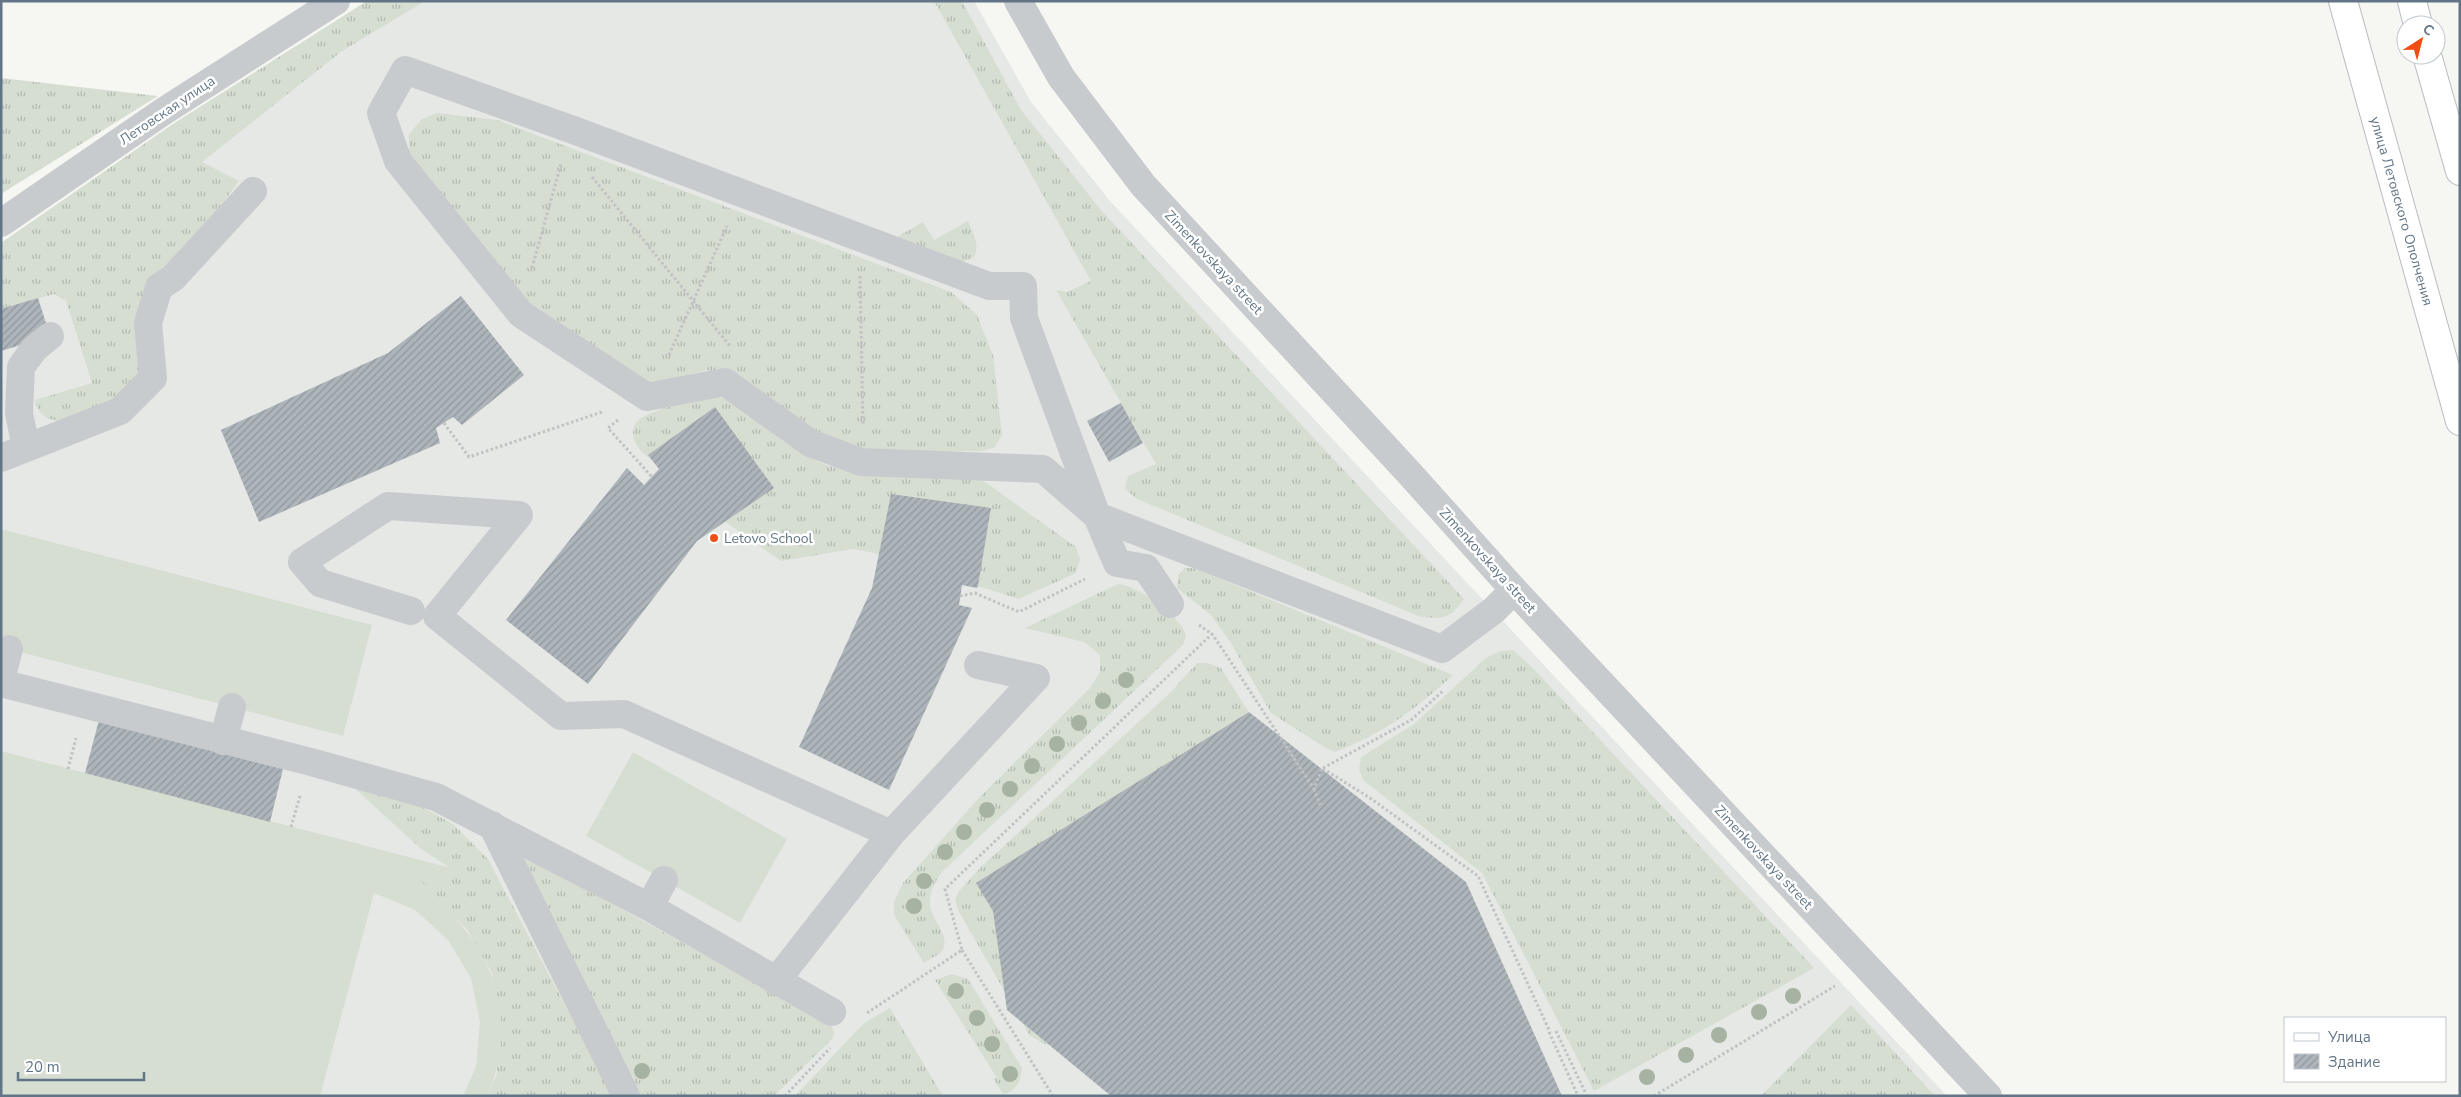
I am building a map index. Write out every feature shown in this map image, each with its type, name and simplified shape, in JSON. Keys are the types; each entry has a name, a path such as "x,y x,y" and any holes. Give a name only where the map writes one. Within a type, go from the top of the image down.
{"main road":[{"name":"улица Летовского Ополчения","path":"2343,1 2460,420"},
{"path":"2412,1 2416,15"},
{"path":"2430,65 2460,171"}],"street":[{"name":"Летовская улица","path":"1,224 164,111 336,1"},
{"name":"Zimenkovskaya street","path":"1018,1 1061,77 1143,185 1411,475 1514,590 1988,1096"},
{"path":"1170,604 1146,568 1117,563 1097,516 1024,318 1023,286 989,286 576,130 405,70 381,113 398,161 521,314 646,397 725,382 810,443 861,462 1043,469 1097,516 1442,649 1494,610 1514,590"},
{"path":"50,336 34,349 21,367 19,412 13,453 120,411 154,378 148,323 159,287 173,278 253,191"},
{"path":"411,611 320,583 302,562 388,506 519,515 437,616 561,716 624,714 891,834"},
{"path":"1,680 9,649"},
{"path":"776,981 891,834 1036,678 978,665"},
{"path":"1,683 311,762 436,797 649,907 832,1012"},
{"path":"223,741 232,708"},
{"path":"492,825 626,1096"},
{"path":"649,907 664,880"}],"path":[{"path":"531,269 563,155"},
{"path":"590,175 731,347"},
{"path":"665,364 730,219"},
{"path":"860,267 863,433"},
{"path":"444,423 469,456 646,397"},
{"path":"646,397 608,428 652,477"},
{"path":"960,596 975,593 1019,612 1117,563"},
{"path":"1170,604 1212,634 1314,789 1321,806"},
{"path":"1053,1096 962,950 945,889 1212,634"},
{"path":"1314,789 1322,768 1411,720 1444,690"},
{"path":"68,769 77,732"},
{"path":"1322,768 1370,798 1478,876 1578,1096"},
{"path":"291,827 302,790"},
{"path":"884,1000 962,950"},
{"path":"1654,1096 1837,984"},
{"path":"1556,1031 1586,1094"}],"shaded area":[{"name":"Letovo School","path":"367,1 974,1 1031,102 1110,201 1947,1096 1,1096 1,243 173,124"}],"green space":[{"path":"367,1 425,1 342,51 202,162 239,181 180,262 146,370 124,396 58,421 43,415 35,400 92,383 66,301 54,294 1,309 1,243 173,124"},
{"path":"934,1 962,1 1021,110 1101,210 1464,599 1454,611 1446,616 1436,618 1421,617 1137,499 1125,489 1128,476 1156,464 1056,290 1067,292 1091,281"},
{"path":"1,78 158,96 1,194"},
{"path":"437,113 497,120 951,292 977,315 993,355 1002,435 995,447 983,451 864,452 814,434 736,376 707,370 657,383 630,381 523,298 426,176 409,152 409,134 422,119"},
{"path":"968,221 976,241 976,253 967,261 958,262 897,237 923,222 934,240"},
{"path":"709,395 735,403 755,417 784,442 828,466 848,471 883,475 971,477 985,482 1076,547 1080,559 1076,573 1019,599 978,586 991,508 880,554 853,549 781,561 724,521 642,452 634,440 634,426 641,418"},
{"path":"1,529 372,625 343,736 1,647"},
{"path":"1185,568 1194,568 1453,675 1398,720 1384,729 1335,752 1271,713 1231,643 1211,615 1177,588 1178,575"},
{"path":"1118,584 1136,590 1168,611 1183,628 1186,636 1183,645 942,872 933,887 930,905 943,935 944,947 941,952 924,963 894,915 894,902 903,883 977,800 1090,688 1100,672 1100,655 1084,642 1025,628"},
{"path":"1513,650 1530,665 1814,968 1594,1091 1482,873 1363,780 1359,769 1361,757 1414,724 1486,658 1500,651"},
{"path":"1197,663 1207,663 1221,668 1253,719 1059,1042 1045,1044 1030,1036 958,910 955,900 959,891 981,867 1170,693"},
{"path":"1,751 451,868 445,888 384,873 429,895 451,914 470,936 484,960 495,985 500,1012 501,1040 497,1068 487,1096 463,1096 476,1067 480,1022 471,978 448,940 415,910 374,893 320,1096 1,1096"},
{"path":"633,752 787,839 740,923 586,836"},
{"path":"352,786 411,801 453,824 488,859 613,1096 487,1096 497,1074 492,973 466,928 428,894 381,872 450,868 420,848"},
{"path":"525,860 534,861 827,1022 833,1029 832,1039 774,1096 640,1096 523,872"},
{"path":"952,974 968,979 1022,1068 1017,1085 1008,1092 1003,1094 993,1078 997,1078 935,980"},
{"path":"1851,1005 1935,1096 1761,1096"},
{"path":"890,1008 943,1096 795,1096 864,1023"}],"building":[{"path":"461,296 524,375 462,425 453,417 436,428 440,443 259,522 221,430 388,353"},
{"path":"38,298 50,336 1,351 1,309"},
{"path":"1121,403 1143,443 1109,462 1087,421"},
{"path":"715,407 774,488 697,541 588,684 506,620 627,468 644,485 659,469 648,455"},
{"path":"891,494 991,508 978,586 977,588 962,585 959,605 972,608 889,790 799,747 872,588"},
{"path":"1249,712 1466,882 1562,1096 1111,1096 1007,1010 993,911 976,883"},
{"path":"99,720 283,769 270,822 85,773"}],"place":[{"name":"Letovo School","path":"714,538"}]}
